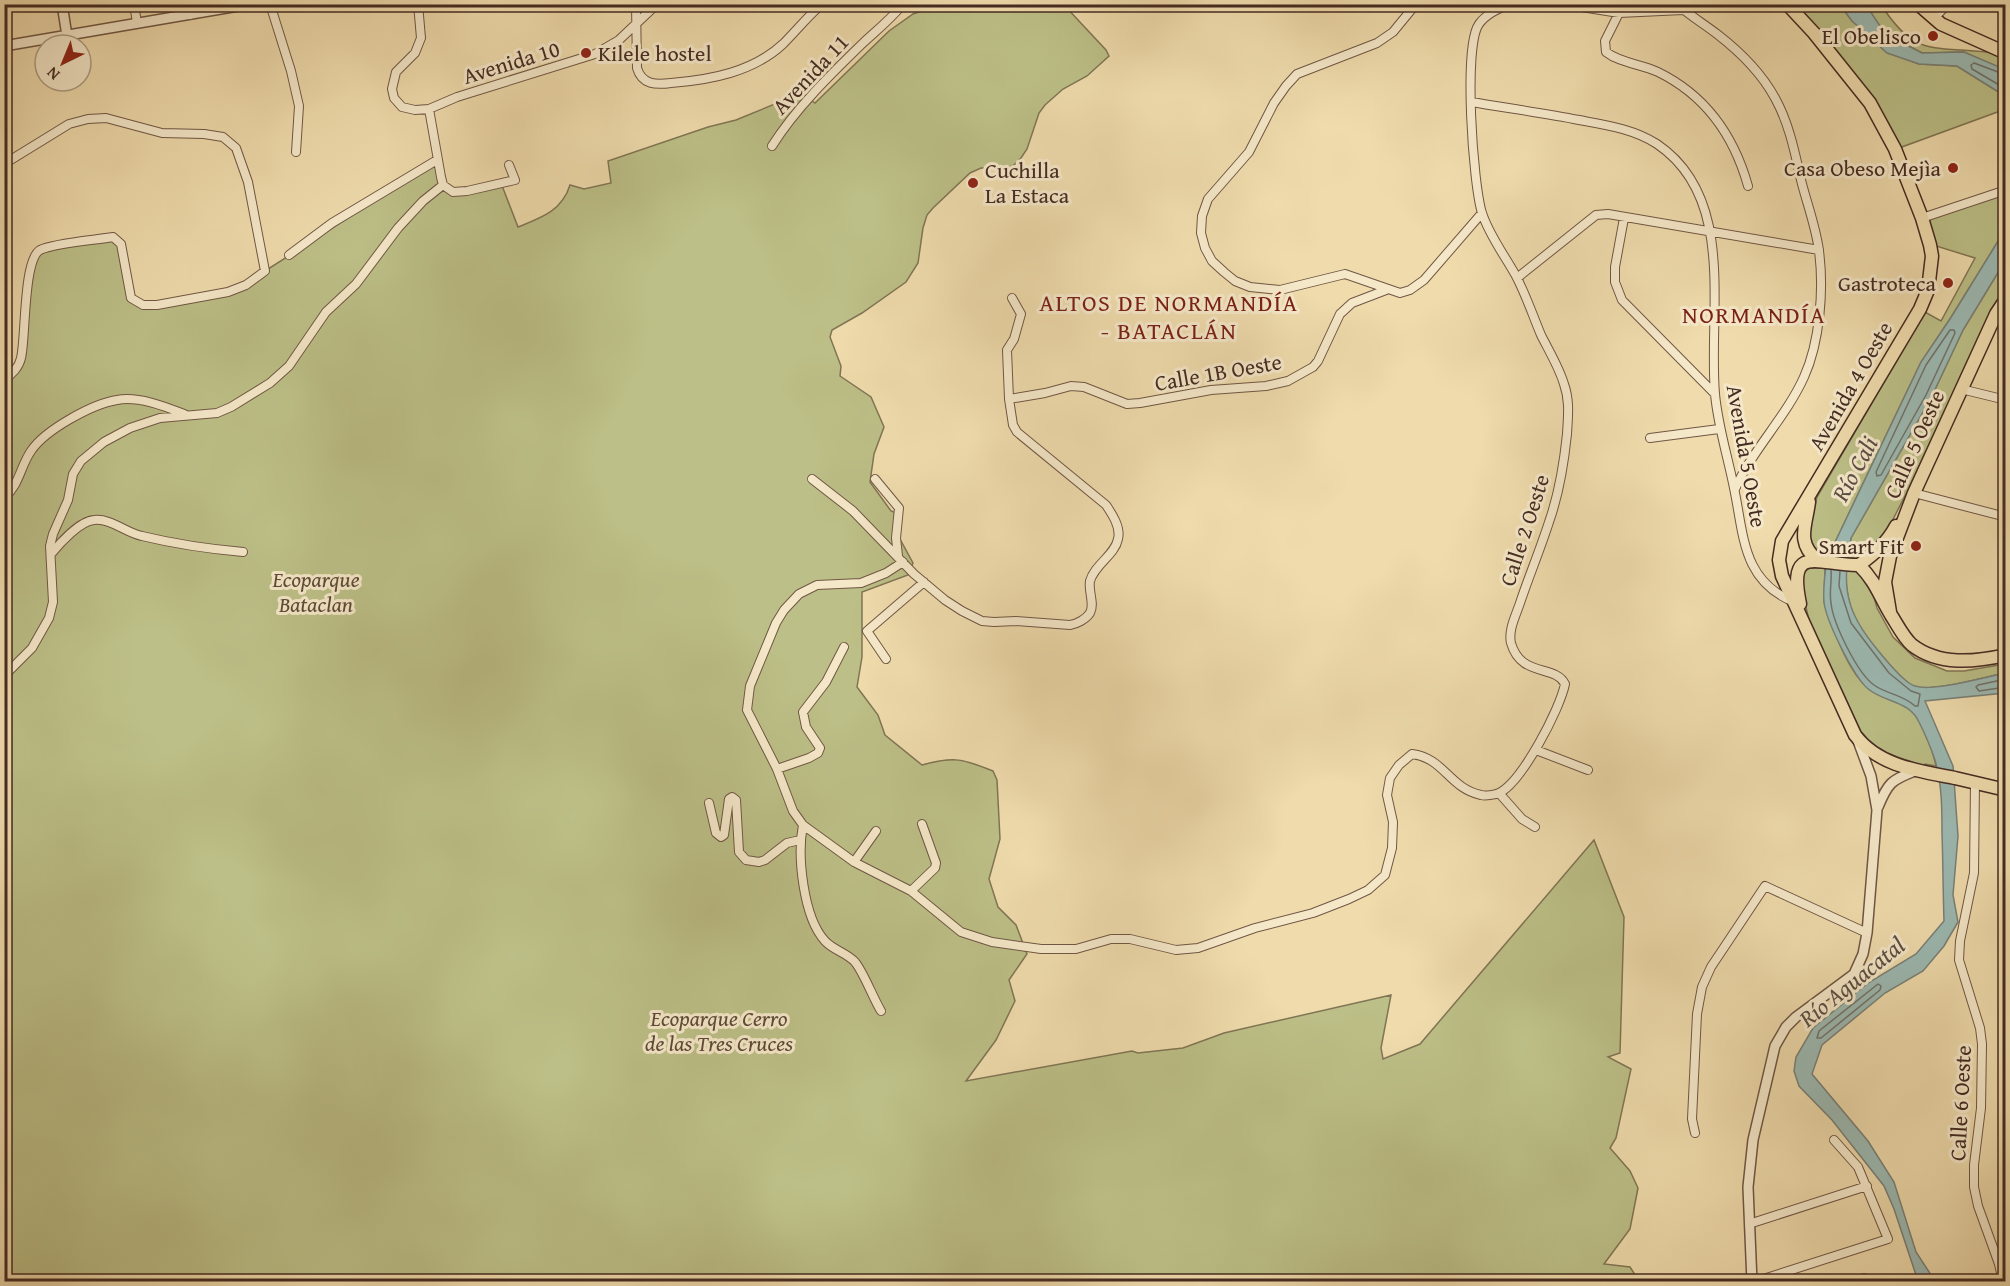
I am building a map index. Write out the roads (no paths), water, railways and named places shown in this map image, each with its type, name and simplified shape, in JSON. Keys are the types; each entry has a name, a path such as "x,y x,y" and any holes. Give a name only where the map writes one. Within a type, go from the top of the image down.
{"main road":[{"name":"Avenida 4 Oeste","path":"1787,4 1814,33 1870,103 1894,149 1922,218 1932,256 1928,290 1920,309 1782,541 1779,560 1782,576 1855,735 1863,746 1886,761 1920,772 2006,790"},
{"path":"1918,4 1933,19 2006,53"},
{"name":"Calle 5 Oeste","path":"1890,612 1885,582 1890,556 1914,493 1996,314 2006,298"},
{"path":"1855,565 1874,554 1891,536 1914,493"},
{"path":"1811,495 1803,542 1805,549 1819,561"},
{"path":"1804,623 1796,586 1796,574 1803,565 1809,561 1819,561 1855,565 1872,578 1890,612 1912,645 1930,654 1955,661 1981,661 2006,655"}],"street":[{"path":"62,4 67,33"},
{"path":"134,4 137,23"},
{"path":"188,4 190,15"},
{"path":"83,33 250,4"},
{"path":"270,4 291,71 299,106 296,152"},
{"path":"418,4 421,38 415,53 396,72 392,89 394,98 402,107 415,110 429,109 437,160 444,185 453,192 514,180 509,165"},
{"path":"636,4 637,23"},
{"name":"Avenida 10","path":"429,109 457,97 595,54 619,40 657,4"},
{"name":"Avenida 11","path":"637,23 637,68 643,79 661,84 689,82 732,73 759,60 781,45 822,4"},
{"name":"Avenida 11","path":"772,146 782,130 820,88 865,41 886,24 903,4"},
{"path":"1416,4 1393,32 1377,43 1297,74 1274,103 1249,152 1208,199 1202,216 1203,240 1212,261 1235,281 1250,287 1280,290 1345,274 1400,293 1410,290 1424,280 1482,213"},
{"name":"Calle 2 Oeste","path":"1499,793 1509,785 1536,750 1563,695 1565,684 1559,676 1527,665 1516,655 1510,641 1510,631 1550,521 1565,460 1569,406 1565,385 1556,363 1517,278 1497,245 1482,213 1477,188 1471,102 1472,45 1478,25 1491,13 1509,4"},
{"path":"1563,4 1619,13 1680,7 1718,34 1759,75 1775,97 1793,144 1819,250 1820,301 1810,360 1798,387 1743,470 1735,489"},
{"path":"1933,19 1948,4"},
{"path":"1619,13 1605,41 1606,52 1615,59 1658,72 1694,95 1731,141 1748,186"},
{"path":"4,46 33,41"},
{"name":"Avenida 5 Oeste","path":"1471,102 1611,126 1636,133 1657,144 1681,166 1696,187 1705,208 1710,232 1715,394 1719,429 1735,489 1739,524 1746,550 1758,576 1778,595 1794,602"},
{"path":"4,164 69,124 88,118 106,118 162,133 223,137 236,148 248,182 265,271 246,285 228,292 143,306 131,298 121,244 118,239 113,237 41,250 32,260 21,358 10,376 4,379"},
{"path":"289,255 332,223 437,160"},
{"path":"4,675 32,648 49,618 53,602 51,554 53,534 68,500 73,474 81,461 104,442 130,428 160,418 217,413 270,383 289,366 326,312 356,284 398,228 423,201 444,185"},
{"path":"1922,218 2006,190"},
{"path":"1517,278 1596,215 1608,214 1819,250"},
{"path":"1623,218 1615,267 1615,282 1622,300 1715,394"},
{"name":"Calle 1B Oeste","path":"1009,399 1071,386 1084,387 1118,402 1134,404 1211,390 1266,387 1288,381 1313,367 1318,361 1340,314 1352,303 1386,290"},
{"path":"812,479 853,511 900,559 945,600 982,621 1070,625 1076,624 1088,615 1091,610 1090,582 1096,567 1116,545 1119,536 1114,516 1106,504 1017,432 1013,425 1009,399 1007,350 1017,333 1021,314 1012,298"},
{"path":"1961,389 2006,400"},
{"path":"4,498 18,482 27,459 43,437 95,407 118,399 134,400 165,407 188,416"},
{"path":"1650,438 1719,429"},
{"path":"875,480 899,508 896,538 900,559"},
{"path":"1914,493 2006,516"},
{"path":"51,554 61,541 85,523 95,519 114,524 139,536 243,552"},
{"path":"900,559 886,573 861,583 817,585 799,594 784,610 776,623 750,686 747,711 777,769 793,812 803,825 854,862 910,891 961,932 992,942 1041,949 1076,949 1111,939 1130,939 1176,950 1198,948 1255,928 1313,913 1368,890 1384,875 1392,848 1393,822 1387,795 1390,778 1399,765 1412,754 1424,756 1439,765 1450,779 1466,789 1483,796 1499,793 1522,819 1535,827"},
{"path":"886,659 867,631 924,582"},
{"path":"777,769 818,753 820,748 806,727 803,712 826,682 844,647"},
{"name":"Avenida 4 Oeste","path":"1855,735 1871,776 1878,810"},
{"path":"1536,750 1588,770"},
{"name":"Avenida 4 Oeste","path":"1753,1281 1748,1187 1753,1140 1775,1046 1780,1035 1796,1017 1854,974 1863,954 1867,933 1878,810 1886,787 1896,777 1920,772"},
{"name":"Calle 6 Oeste","path":"1969,781 1974,873 1960,941 1959,960 1980,1028 1982,1044 1981,1108 1974,1165 1974,1187 2003,1281"},
{"path":"709,803 716,833 721,837 724,835 729,798 736,800 739,852 746,860 759,862 765,860 788,843 800,840"},
{"path":"910,891 935,868 936,863 922,824"},
{"path":"803,825 800,840 801,865 810,913 816,928 825,941 856,963 881,1011"},
{"path":"854,862 876,831"},
{"path":"1695,1133 1692,1119 1697,1014 1701,987 1711,967 1765,886 1867,933"},
{"path":"1753,1281 1888,1239 1858,1167 1834,1140"},
{"path":"1749,1224 1867,1186"},
{"path":"1860,1281 1864,1278 1872,1281"}],"water":[{"path":"1840,5 1866,5 1880,26 1899,41 1922,53 1964,52 2004,69 2005,96 1957,66 1919,64 1887,53 1852,21"},
{"path":"2005,230 2005,261 1963,330 1931,398 1851,538 1846,575 1847,590 1855,616 1872,644 1907,682 1915,686 1934,687 2005,673 2005,693 1925,701 1953,766 1958,836 1953,895 1958,922 1944,946 1923,971 1885,993 1822,1045 1812,1074 1868,1141 1894,1182 1916,1252 1935,1281 1918,1281 1884,1186 1832,1120 1799,1086 1794,1071 1796,1057 1813,1028 1868,983 1916,954 1944,921 1941,796 1933,755 1915,715 1903,706 1867,688 1855,672 1826,611 1824,579 1828,557 1921,362"}],"place":[{"name":"El Obelisco","path":"1933,36"},
{"name":"Kilele hostel","path":"586,53"},
{"name":"Casa Obeso Mejìa","path":"1953,168"},
{"name":"Cuchilla La Estaca","path":"973,183"},
{"name":"Gastroteca","path":"1948,283"},
{"name":"Smart Fit","path":"1916,546"}],"district":[{"name":"NORMANDÍA","path":"1754,315"},
{"name":"ALTOS DE NORMANDÍA - BATACLÁN","path":"1169,317"}],"water label":[{"name":"Río Cali","path":"1855,469"},
{"name":"Río Aguacatal","path":"1852,982"}],"park label":[{"name":"Ecoparque Bataclan","path":"316,592"},
{"name":"Ecoparque Cerro de las Tres Cruces","path":"719,1030"}]}
